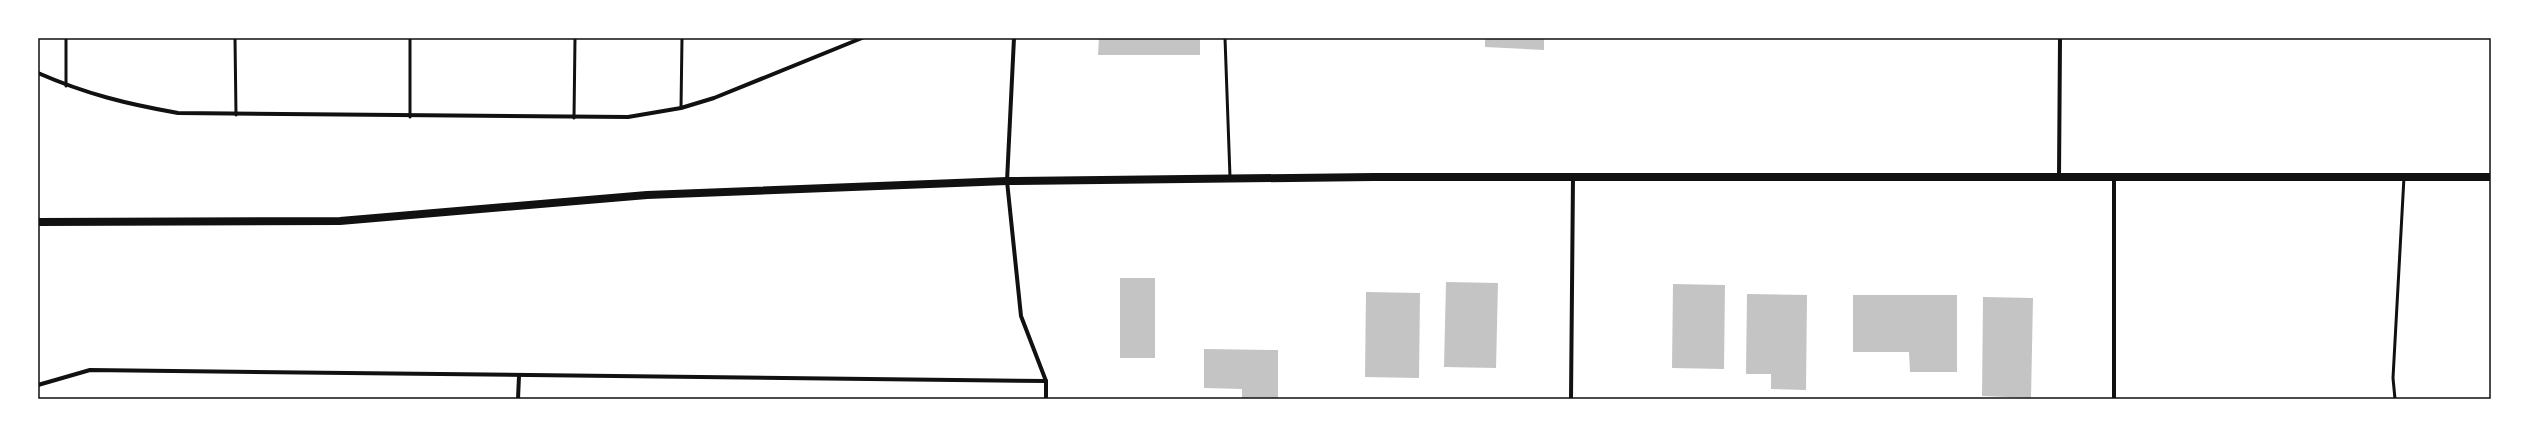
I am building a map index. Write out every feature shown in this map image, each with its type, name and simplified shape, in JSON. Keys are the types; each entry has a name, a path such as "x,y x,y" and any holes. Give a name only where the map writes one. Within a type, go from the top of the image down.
{"main road":[{"path":"38,222 340,222 647,195 1007,181 1573,177 2491,177"}],"street":[{"path":"38,74 66,86 118,103 178,113 410,117 628,117 681,108 728,93 862,38"},
{"path":"1014,38 1007,181 1021,316 1046,381 1046,399"},
{"path":"2060,38 2060,177"},
{"path":"1571,399 1573,177"},
{"path":"2114,178 2114,399"},
{"path":"38,385 90,370 1046,381"},
{"path":"518,399 519,376"}],"lane":[{"path":"66,38 66,86"},
{"path":"235,38 236,115"},
{"path":"410,38 410,117"},
{"path":"574,118 575,38"},
{"path":"681,108 682,38"},
{"path":"1225,38 1230,179"},
{"path":"2394,399 2393,378 2404,177"}],"building":[{"path":"1099,38 1200,38 1200,55 1098,55"},
{"path":"1485,38 1544,38 1544,50 1485,47"},
{"path":"1120,278 1155,278 1155,358 1120,358"},
{"path":"1446,282 1498,283 1496,368 1444,367"},
{"path":"1673,284 1725,285 1724,369 1672,368"},
{"path":"1366,292 1420,293 1419,378 1365,377"},
{"path":"1747,294 1807,295 1806,390 1771,389 1771,374 1746,374"},
{"path":"1853,295 1957,295 1957,372 1910,372 1909,352 1853,352"},
{"path":"1983,297 2033,298 2031,398 1982,396"},
{"path":"1204,349 1278,350 1278,399 1242,399 1242,389 1204,388"}]}
